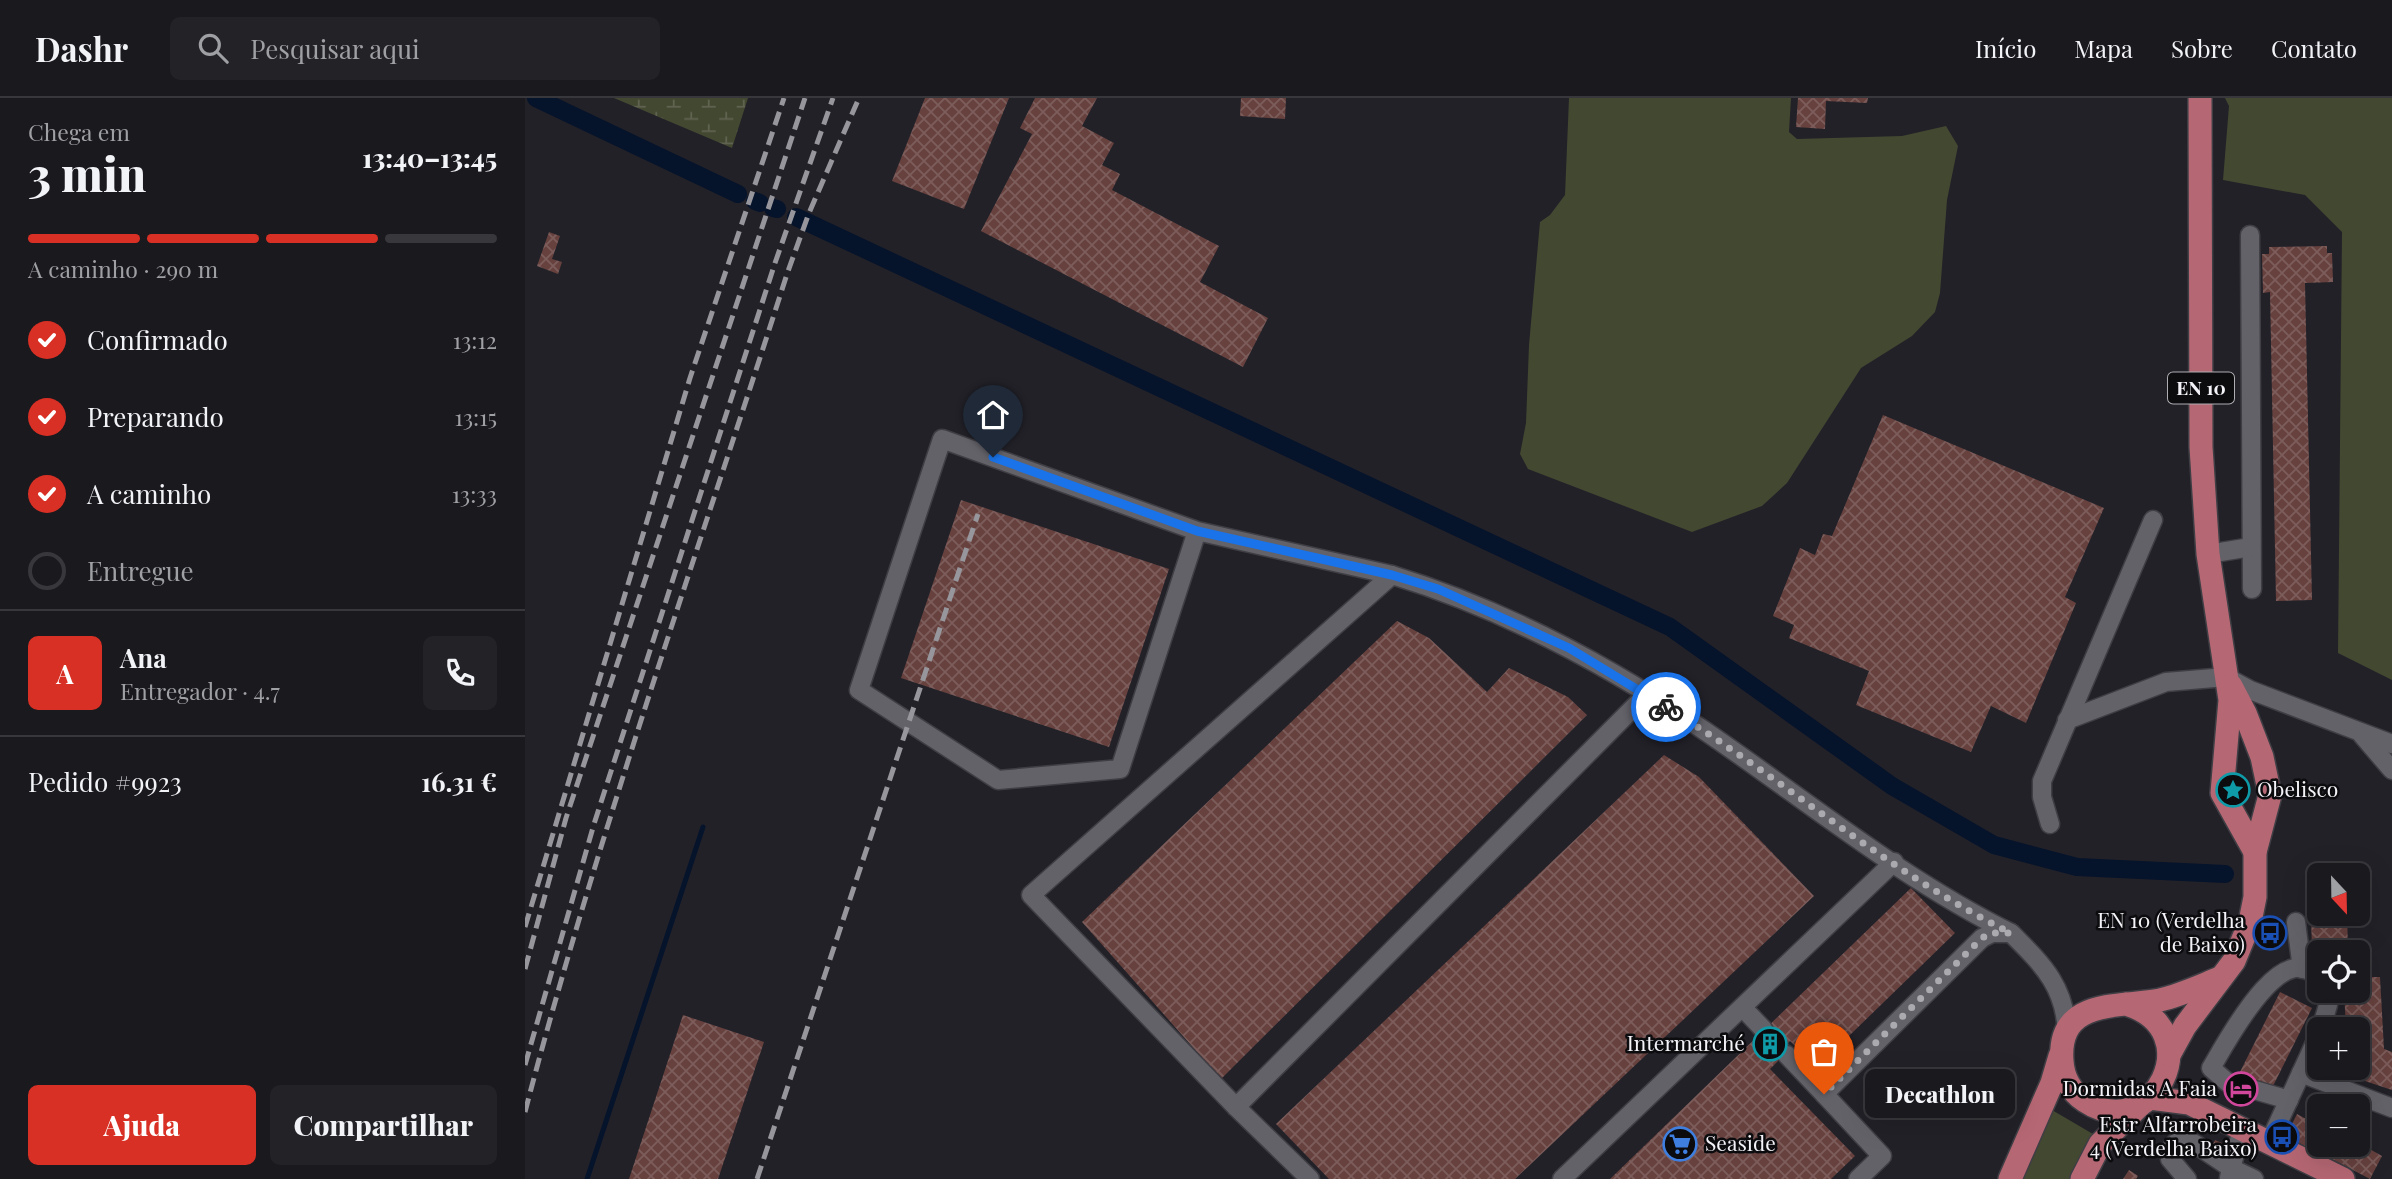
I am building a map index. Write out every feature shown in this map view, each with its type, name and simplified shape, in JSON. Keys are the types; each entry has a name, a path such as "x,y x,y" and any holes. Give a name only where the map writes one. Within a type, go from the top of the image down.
{"main road":[{"name":"EN 10","path":"2082,1179 2100,1144 2159,1089 2185,1026 2234,961 2250,922 2255,897 2255,852 2223,793 2229,714 2208,554 2201,447 2200,98"},
{"path":"2226,677 2245,713 2267,777 2270,795 2255,852"},
{"path":"2010,1179 2052,1083 2065,1040 2073,1024 2091,1009 2102,1005 2126,1004 2183,993 2220,978"},
{"path":"2126,1004 2157,1022 2168,1043 2169,1061 2178,1089 2189,1103"},
{"path":"2065,1040 2061,1058 2067,1081 2082,1099 2092,1105 2116,1111 2145,1101 2189,1103 2334,1177"}],"street":[{"path":"2250,235 2252,589"},
{"path":"1197,531 1120,769 999,780 859,690 942,439 1197,531 1392,575 1438,589 1569,648 1703,730 1894,862 1976,915 2011,933 2041,963 2057,987 2067,1012 2065,1040"},
{"path":"2050,824 2042,797 2042,781 2153,520"},
{"path":"2208,554 2251,547"},
{"path":"1310,1179 1236,1107 1031,895 1392,575"},
{"path":"2067,720 2109,706 2119,699 2179,681 2226,677 2250,690 2392,744"},
{"path":"1236,1107 1646,695"},
{"path":"2359,733 2392,769"},
{"path":"1562,1179 1894,862"},
{"path":"2297,922 2302,969"},
{"path":"1824,1094 1982,938 1992,933 2011,933"},
{"path":"2289,1100 2227,1082 2211,1068 2257,994 2272,979 2302,969 2307,971"},
{"path":"1743,1008 1763,1029"},
{"path":"1787,1055 1882,1156 1858,1179"},
{"path":"2269,1143 2307,1060"},
{"path":"2301,1073 2392,1108"},
{"path":"2230,1173 2242,1130"},
{"path":"2187,1179 2170,1159 2171,1150 2182,1139 2195,1144 2230,1173 2254,1179"}],"green space":[{"path":"614,98 748,98 732,148"},
{"path":"1569,98 1791,98 1789,132 1797,139 1902,136 1946,126 1958,146 1947,200 1940,293 1935,312 1912,336 1861,368 1787,483 1762,506 1692,532 1528,469 1520,454 1526,423 1529,345 1540,222 1550,215 1565,195"},
{"path":"2225,98 2392,98 2392,680 2338,653 2342,232 2305,195 2223,180 2229,106"},
{"path":"2052,1110 2093,1134 2075,1179 2022,1179"}],"building":[{"path":"925,98 1009,98 964,209 892,181"},
{"path":"1035,98 1097,98 1082,126 1114,143 1102,165 1120,174 1112,190 1219,246 1200,282 1268,318 1243,367 981,231 1032,134 1020,128"},
{"path":"1241,98 1286,98 1285,119 1240,116"},
{"path":"1798,98 1868,98 1867,103 1826,101 1825,129 1796,127"},
{"path":"549,232 560,236 552,259 562,262 558,274 537,266"},
{"path":"2327,246 2327,253 2332,253 2333,282 2305,283 2312,600 2276,601 2270,292 2263,293 2262,254 2269,254 2269,247"},
{"path":"1883,415 2104,508 2065,597 2076,603 2026,723 1991,706 1971,752 1856,705 1869,671 1789,638 1794,625 1773,616 1800,548 1815,555 1823,534 1832,536"},
{"path":"961,500 1169,569 1109,747 901,678"},
{"path":"1397,621 1429,638 1487,692 1509,668 1568,697 1587,715 1221,1079 1082,922"},
{"path":"1664,755 1699,777 1814,896 1515,1179 1329,1179 1276,1124"},
{"path":"1911,888 1955,933 1817,1067 1790,1041 1784,1048 1788,1051 1770,1069 1855,1156 1831,1179 1610,1179"},
{"path":"2311,926 2347,926 2348,940 2312,940"},
{"path":"2370,977 2380,977 2384,1049 2392,1052 2392,1090 2362,1080 2370,1080 2370,1017 2345,1017 2345,1003 2370,1003"},
{"path":"2280,992 2312,1008 2270,1092 2238,1076"},
{"path":"683,1015 764,1042 718,1179 629,1179"},
{"path":"2297,1114 2307,1119 2307,1147 2286,1136"},
{"path":"2215,1140 2224,1144 2219,1156 2210,1151"},
{"path":"2370,1149 2382,1156 2370,1179 2330,1158 2370,1157"},
{"path":"2129,1170 2138,1176 2136,1179 2123,1179"}],"waterway":[{"path":"536,98 738,194"},
{"path":"755,201 760,203"},
{"path":"773,208 777,209"},
{"path":"796,217 1670,627 1892,786 1994,845 2077,867 2225,874"},
{"path":"587,1179 703,827"}],"tunnel":[{"path":"1763,1029 1787,1055"}],"railway":[{"path":"525,927 690,378 784,98"},
{"path":"525,969 566,818 805,98"},
{"path":"525,1065 594,824 775,263 833,98"},
{"path":"525,1112 617,796 787,274 809,213 859,98"},
{"path":"757,1179 978,514"}],"way so far":[{"path":"1666,707 1703,730 1836,825 1976,915 2011,933 1992,933 1982,938 1824,1094"}],"place":[{"name":"Obelisco","path":"2233,790"},
{"name":"EN 10 (Verdelha de Baixo)","path":"2270,933"},
{"name":"Intermarché","path":"1770,1044"},
{"name":"Dormidas A Faia","path":"2241,1089"},
{"name":"Decathlon","path":"1824,1094"},
{"name":"Estr Alfarrobeira 4 (Verdelha Baixo)","path":"2282,1137"},
{"name":"Seaside","path":"1680,1144"}],"route":[{"path":"993,457 1197,531 1392,575 1438,589 1569,648 1666,707"}]}
